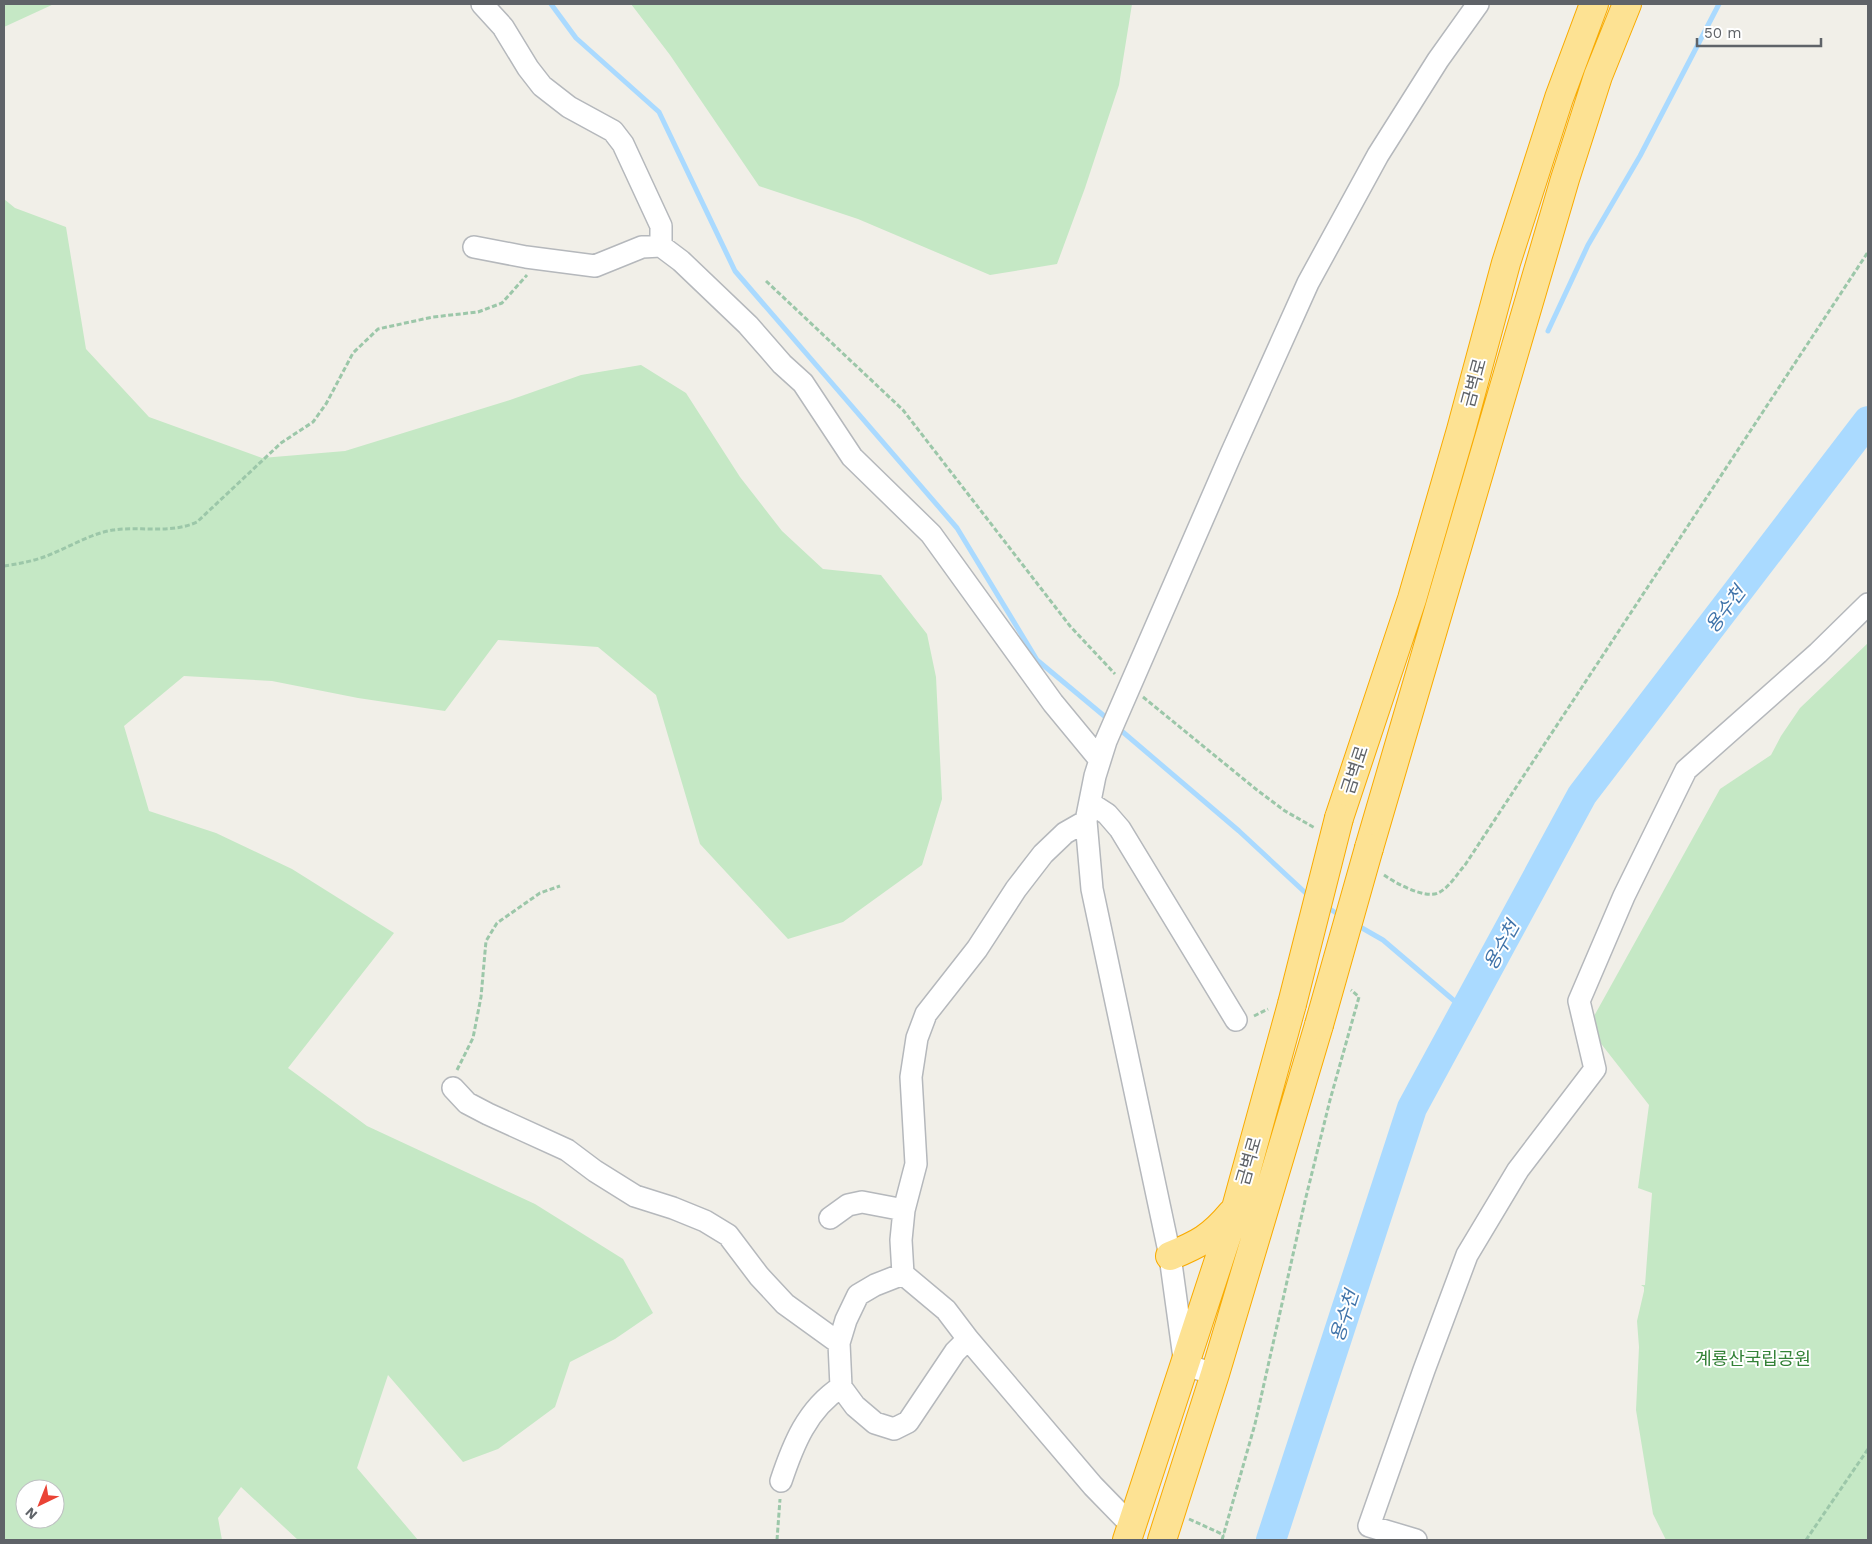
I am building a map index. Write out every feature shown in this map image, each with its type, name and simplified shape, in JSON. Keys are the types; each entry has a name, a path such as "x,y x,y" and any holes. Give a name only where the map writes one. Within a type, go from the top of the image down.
{"highway":[{"name":"금벽로","path":"1130,1533 1236,1208 1283,1004 1329,824 1412,599 1461,430 1506,264 1559,98 1594,4"},
{"name":"금벽로","path":"1162,1540 1215,1374 1319,1025 1368,848 1565,179 1598,76 1627,4"},
{"path":"1170,1256 1194,1246 1217,1231 1236,1208"}],"street":[{"path":"482,4 503,27 528,68 542,86 570,107 613,131 623,144 661,226 661,246"},
{"path":"1215,1374 1185,1365 1170,1256 1092,889 1088,812 1103,750 1127,691 1308,283 1378,155 1438,60 1478,4"},
{"path":"474,247 595,266 642,247 661,246 681,261 748,325 782,364 803,383 852,458 931,534 1053,703 1103,750"},
{"path":"1416,1540 1368,1533 1424,1370 1467,1255 1518,1170 1594,1069 1579,1001 1624,896 1686,770 1818,653 1868,604"},
{"path":"1130,1533 1093,1486 968,1340 946,1310 903,1274 901,1240 904,1210 916,1164 911,1077 917,1038 926,1014 977,949 1016,889 1043,854 1088,812 1107,814 1120,829 1236,1020"},
{"path":"453,1088 468,1102 488,1114 567,1150 594,1172 635,1196 705,1221 728,1235 785,1304 839,1343"},
{"path":"830,1218 848,1205 862,1202 904,1210"},
{"path":"903,1274 875,1285 858,1295 846,1320 839,1343 840,1387 855,1406 875,1423 894,1429 908,1422 955,1352 968,1340"},
{"path":"781,1482 792,1449 811,1413 832,1392 840,1387"}],"path":[{"path":"1383,875 1399,886 1432,895 1446,887 1465,865 1868,252"},
{"path":"4,566 42,558 112,530 188,527 197,522 282,443 314,422 354,353 378,329 433,317 478,312 502,303 527,275 538,258"},
{"path":"766,281 903,410 1070,626 1127,691 1149,702 1285,812 1329,824"},
{"path":"453,1088 456,1071 473,1038 481,997 486,941 497,923 540,894 560,886"},
{"path":"1222,1540 1254,1424 1328,1109 1359,997 1345,985"},
{"path":"1236,1020 1248,1018 1283,1004"},
{"path":"1806,1540 1868,1449"},
{"path":"777,1540 781,1482"},
{"path":"1184,1516 1224,1535"}],"green space":[{"path":"4,4 54,4 4,27"},
{"path":"631,4 1132,4 1119,85 1085,188 1057,264 990,275 858,219 759,186 670,55"},
{"path":"4,199 15,208 66,227 86,349 149,417 262,458 345,451 510,400 581,375 641,365 686,393 740,477 782,531 823,569 881,575 927,634 936,677 942,799 922,865 843,922 788,939 700,844 656,695 598,647 498,640 445,711 358,698 272,681 184,676 124,726 149,811 216,833 292,869 394,933 288,1068 367,1126 535,1204 623,1259 653,1313 615,1339 570,1362 555,1407 498,1449 463,1462 388,1375 357,1468 418,1540 298,1540 241,1487 218,1518 222,1540 4,1540"},
{"name":"계룡산국립공원","path":"1868,643 1868,1540 1666,1540 1653,1514 1636,1410 1639,1347 1637,1321 1644,1291 1644,1287 1641,1285 1645,1285 1652,1193 1638,1188 1649,1105 1588,1027 1720,789 1771,755 1800,708"}],"waterway":[{"path":"551,4 576,38 659,112 735,271 957,528 1037,660 1109,720"},
{"path":"1548,331 1588,245 1640,156 1719,4"},
{"name":"용수천","path":"1271,1540 1412,1108 1582,795 1868,421"},
{"path":"1117,727 1239,831 1311,898"},
{"path":"1325,906 1341,916"},
{"path":"1355,924 1383,940 1465,1010"}]}
